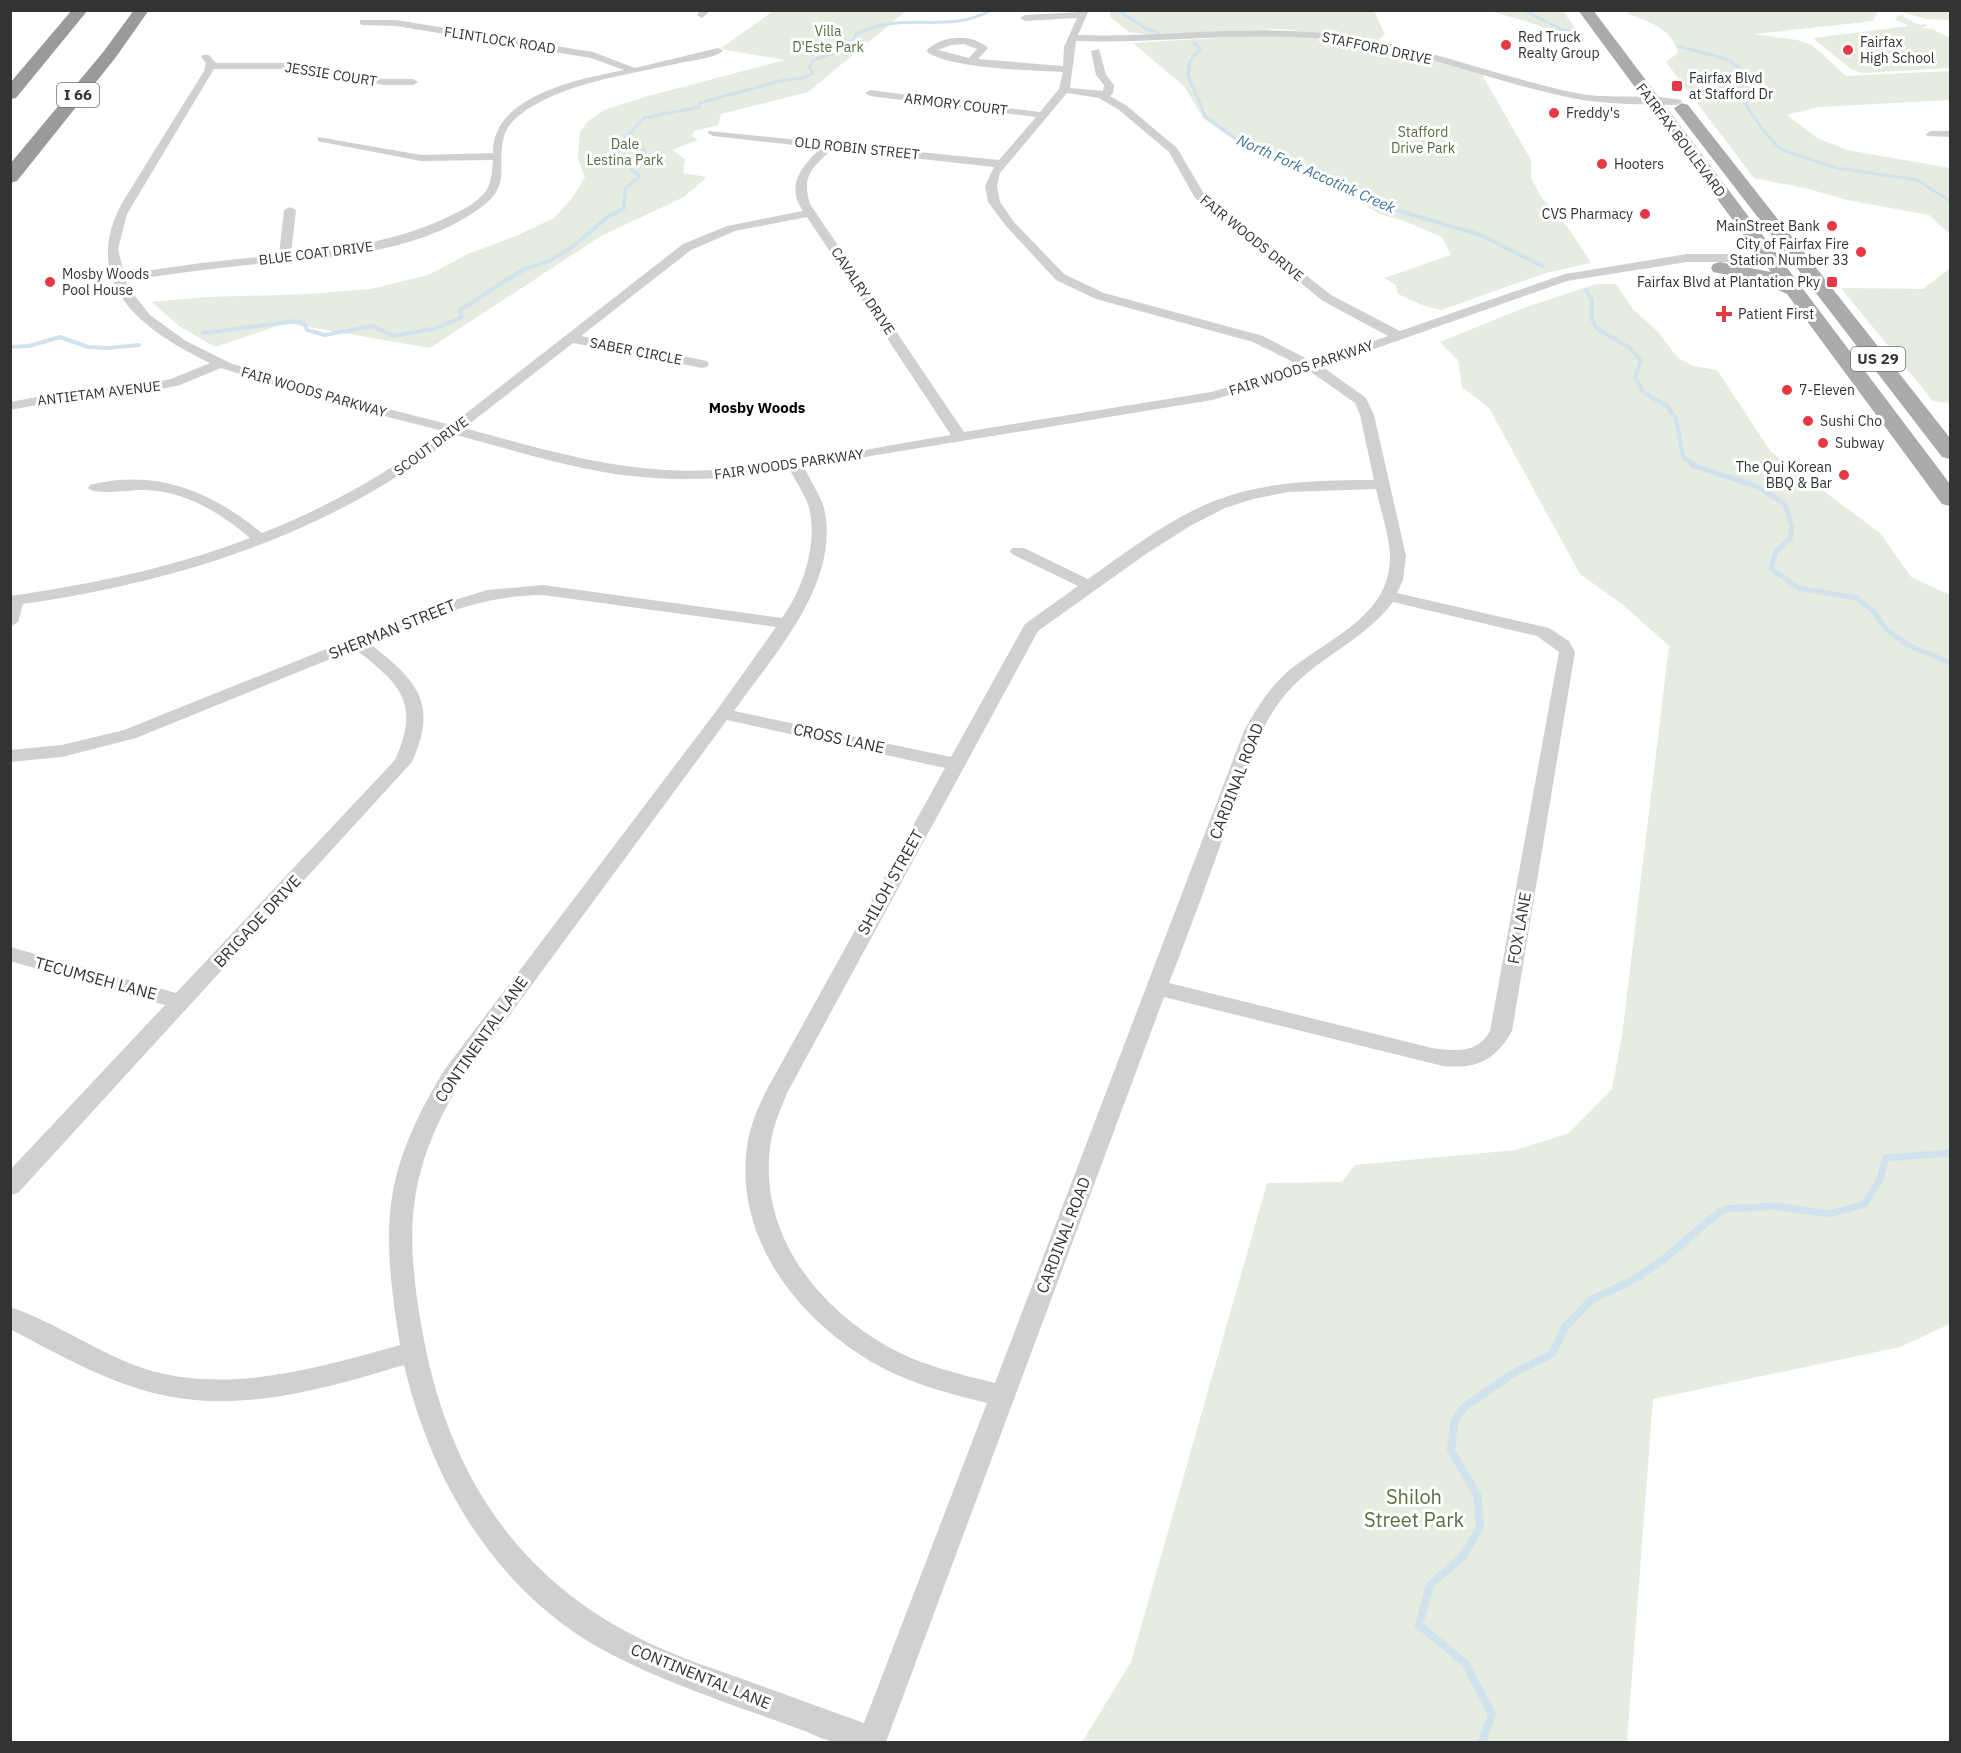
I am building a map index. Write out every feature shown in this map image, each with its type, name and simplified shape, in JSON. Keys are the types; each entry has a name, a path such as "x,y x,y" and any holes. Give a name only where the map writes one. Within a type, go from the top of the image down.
{"highway":[{"path":"10,72 63,10"},
{"path":"10,94 81,10"},
{"name":"I 66","path":"10,177 110,54 142,10"}],"main road":[{"name":"FAIRFAX BOULEVARD","path":"1585,10 1651,102 1743,221 1950,499"},
{"name":"FAIRFAX BOULEVARD","path":"1664,84 1950,452"},
{"path":"1719,262 1748,248 1743,221"},
{"path":"1719,262 1778,280 1797,293"}],"street":[{"path":"1024,18 1084,13 1069,48 1067,69 1069,76 1064,90"},
{"name":"FLINTLOCK ROAD","path":"363,22 396,23 593,55 635,70"},
{"name":"STAFFORD DRIVE","path":"1073,38 1132,39 1281,33 1326,36 1371,43 1578,96 1612,100 1677,102"},
{"name":"BLUE COAT DRIVE","path":"117,279 183,268 378,246 418,234 451,221 478,205 493,189 499,176 497,140 503,128 517,114 543,97 569,86 718,51"},
{"path":"1096,51 1101,75 1109,84 1108,93 1102,95"},
{"path":"972,60 1067,69"},
{"name":"JESSIE COURT","path":"208,62 289,66 384,82 413,82"},
{"name":"FAIR WOODS PARKWAY","path":"208,62 118,222 112,250 117,279 129,300 154,325 184,346 220,364 278,383 584,464 640,474 717,475 795,465 1212,396 1259,385 1539,286 1580,274 1627,266 1802,261"},
{"name":"FAIR WOODS DRIVE","path":"1064,90 1102,95 1124,108 1173,150 1199,196 1327,298 1399,336"},
{"name":"CARDINAL ROAD","path":"871,1742 1158,988 1249,741 1262,714 1288,680 1364,624 1390,596 1398,571 1398,556 1365,408 1350,391 1313,367 1248,335 1100,296 1060,277 1010,224 994,202 991,191 992,181 1000,164 1064,90"},
{"name":"ARMORY COURT","path":"870,93 1043,115"},
{"name":"OLD ROBIN STREET","path":"713,133 1000,164"},
{"path":"1931,134 1950,134"},
{"path":"322,139 421,158 453,159 498,156"},
{"name":"CAVALRY DRIVE","path":"829,146 805,169 800,179 800,194 810,213 960,437"},
{"path":"285,258 290,210"},
{"name":"SCOUT DRIVE","path":"13,601 146,575 261,539 359,495 389,477 453,430 677,253 696,242 743,225 810,213"},
{"name":"SABER CIRCLE","path":"569,338 702,364"},
{"name":"ANTIETAM AVENUE","path":"10,406 59,397 143,389 175,382 220,364"},
{"name":"CONTINENTAL LANE","path":"795,465 816,507 818,552 808,586 787,624 723,714 453,1075 432,1111 411,1158 400,1212 399,1255 412,1352 441,1448 460,1489 494,1538 540,1587 588,1624 642,1655 694,1677 871,1742"},
{"path":"95,488 140,484 178,490 220,506 261,539"},
{"name":"SHILOH STREET","path":"1002,1396 929,1376 892,1360 869,1348 834,1324 817,1308 781,1260 771,1240 759,1200 757,1163 764,1122 780,1084 1031,628 1088,585 1185,522 1232,500 1266,491 1310,485 1383,486"},
{"path":"1018,551 1088,585"},
{"name":"SHERMAN STREET","path":"10,756 82,748 130,734 473,597 519,590 543,590 787,624"},
{"name":"FOX LANE","path":"1158,988 1432,1056 1465,1059 1480,1055 1495,1043 1501,1031 1567,652 1563,645 1543,632 1390,596"},
{"path":"10,622 13,601"},
{"name":"BRIGADE DRIVE","path":"10,1186 391,778 413,744 418,717 411,693 378,659 357,642"},
{"name":"CROSS LANE","path":"723,714 955,764"},
{"name":"TECUMSEH LANE","path":"10,954 181,1002"},
{"path":"10,1317 106,1366 178,1387 205,1390 280,1388 322,1379 412,1352"}],"green space":[{"path":"1110,10 1374,11 1385,34 1379,40 1280,29 1157,36 1129,32 1110,17"},
{"name":"Dale Lestina Park","path":"773,11 906,11 808,92 721,114 718,125 694,131 692,136 698,140 672,150 685,159 683,173 707,177 684,197 601,236 430,348 286,323 215,347 179,326 152,302 371,289 428,275 468,254 516,236 554,218 573,197 585,177 578,159 580,132 587,122 604,110 785,60 720,49"},
{"path":"1489,11 1563,11 1585,42 1526,21"},
{"path":"1626,11 1878,11 1873,21 1754,34 1797,40 1812,45 1846,76 1950,71 1950,100 1818,107 1787,115 1817,138 1847,150 1950,168 1950,234 1929,215 1847,200 1809,189 1754,178 1666,62 1678,53 1671,38 1659,28"},
{"path":"1898,11 1950,11 1950,20 1926,19"},
{"path":"1904,15 1903,17 1920,25 1926,24 1927,26 1921,28 1932,29 1950,38 1950,68 1863,73 1852,70 1813,38 1909,26 1896,20 1897,16"},
{"name":"Stafford Drive Park","path":"1265,35 1339,37 1480,71 1531,160 1531,178 1541,197 1569,229 1591,263 1546,273 1441,310 1422,305 1398,294 1396,285 1384,278 1451,255 1442,237 1402,220 1379,214 1350,195 1309,174 1289,169 1279,162 1245,148 1203,118 1184,86 1133,43"},
{"path":"1950,268 1950,403 1933,401 1841,288 1923,289"},
{"name":"Shiloh Street Park","path":"1596,284 1616,284 1633,309 1659,333 1678,358 1693,366 1717,370 1771,452 1880,533 1911,577 1950,595 1950,1324 1900,1347 1653,1399 1627,1742 1082,1742 1131,1662 1267,1183 1342,1182 1355,1165 1516,1150 1569,1133 1612,1089 1622,1036 1669,646 1622,604 1580,574 1489,408 1462,387 1458,360 1440,342 1526,307"}],"waterway":[{"path":"624,206 625,189 640,176 631,169 634,160 645,150 622,149 619,145 644,118 699,107 699,103 780,81 806,77 813,73 809,67 814,60 841,50 836,46 855,40 856,34 874,27 908,22 959,21 991,10"},
{"name":"North Fork Accotink Creek","path":"1117,10 1147,29 1159,33"},
{"path":"1524,10 1563,30 1579,34"},
{"name":"North Fork Accotink Creek","path":"1194,43 1200,49 1190,61 1188,75 1205,116 1241,143 1292,164 1378,206"},
{"path":"1679,46 1729,60 1749,77 1737,91 1762,129 1780,149 1837,168 1917,180 1950,201"},
{"name":"North Fork Accotink Creek","path":"1375,204 1481,235 1542,266"},
{"path":"203,333 297,321 305,325 307,330 325,335 372,326 393,336 437,328 462,317 460,310 524,269 549,261 572,247 624,206"},
{"name":"North Fork Accotink Creek","path":"1586,290 1592,300 1591,316 1596,328 1630,348 1641,361 1635,377 1643,392 1667,406 1676,418 1683,457 1696,466"},
{"path":"10,347 29,346 60,337 88,347 139,345"},
{"name":"North Fork Accotink Creek","path":"1692,465 1696,466"},
{"name":"North Fork Accotink Creek","path":"1696,466 1756,486 1785,504 1792,526 1790,539 1776,551 1771,569 1799,588 1857,598 1873,611 1887,630 1906,644 1950,663"},
{"path":"1711,1219 1724,1209 1775,1206 1829,1214 1865,1204 1880,1179 1886,1158 1950,1153 1950,1151"},
{"path":"1482,1742 1492,1714 1465,1663 1419,1625 1430,1585 1462,1557 1480,1528 1477,1495 1451,1450 1454,1423 1463,1408 1515,1372 1552,1354 1565,1327 1591,1300 1633,1280 1663,1260 1713,1217"}],"place":[{"name":"Red Truck Realty Group","path":"1506,45"},
{"name":"Fairfax High School","path":"1848,50"},
{"name":"Fairfax Blvd at Stafford Dr","path":"1677,86"},
{"name":"Freddy's","path":"1554,113"},
{"name":"Hooters","path":"1602,164"},
{"name":"CVS Pharmacy","path":"1645,214"},
{"name":"MainStreet Bank","path":"1832,226"},
{"name":"City of Fairfax Fire Station Number 33","path":"1861,252"},
{"name":"Mosby Woods Pool House","path":"50,282"},
{"name":"Fairfax Blvd at Plantation Pky","path":"1832,282"},
{"name":"Patient First","path":"1724,314"},
{"name":"7-Eleven","path":"1787,390"},
{"name":"Sushi Cho","path":"1808,421"},
{"name":"Subway","path":"1823,443"},
{"name":"The Qui Korean BBQ & Bar","path":"1844,475"}],"district":[{"name":"Mosby Woods","path":"757,408"}],"park label":[{"name":"Villa D'Este Park","path":"828,40"}]}
